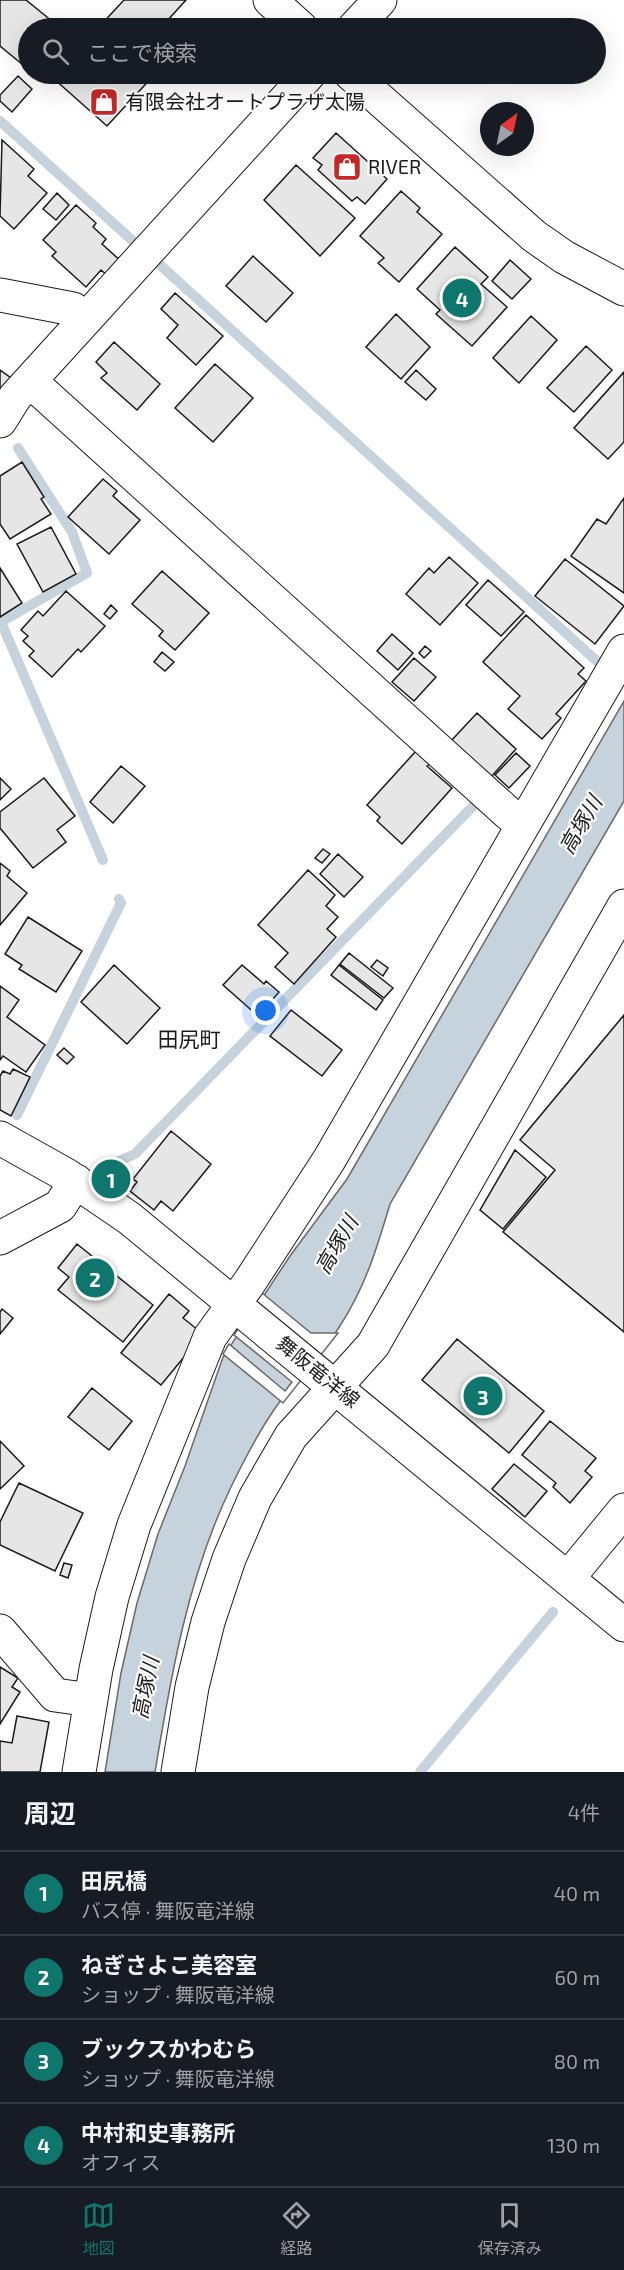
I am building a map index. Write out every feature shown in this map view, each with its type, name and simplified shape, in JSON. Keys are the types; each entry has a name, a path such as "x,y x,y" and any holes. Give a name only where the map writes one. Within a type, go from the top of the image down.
{"street":[{"path":"270,0 290,18"},
{"path":"363,18 380,0"},
{"path":"0,421 15,397 300,84"},
{"path":"362,84 534,236 564,257 624,289"},
{"path":"0,295 73,309 85,320"},
{"path":"30,381 509,814 524,823"},
{"path":"79,1772 112,1597 135,1525 210,1337 240,1308 329,1160 624,651"},
{"path":"178,1772 197,1665 208,1622 229,1559 255,1498 326,1378 373,1345 624,906"},
{"name":"舞阪竜洋線","path":"0,1137 76,1181 129,1218 624,1625"},
{"path":"0,1238 60,1206 76,1181"},
{"path":"568,1578 624,1510"},
{"path":"0,1631 55,1695 91,1700"}],"water":[{"name":"高塚川","path":"624,701 624,801 390,1204 369,1269 356,1299 332,1338 267,1420 242,1465 216,1521 203,1555 183,1626 155,1772 105,1772 121,1673 137,1603 158,1534 185,1466 223,1357 290,1256 347,1179"}],"pier":[{"path":"262,1293 311,1333 338,1333 283,1403 223,1354 229,1344 285,1391 292,1382 234,1335"}],"building":[{"path":"0,0 26,0 48,18 18,18 18,61 0,46"},
{"path":"124,0 186,0 170,18 107,18"},
{"path":"18,76 18,84 27,84 32,89 12,112 0,101 0,95"},
{"name":"有限会社オートプラザ太陽","path":"60,84 146,84 107,126"},
{"name":"RIVER","path":"336,133 387,179 365,204 357,197 352,201 318,170 322,165 313,158"},
{"path":"2,140 34,169 28,176 47,193 14,229 0,216"},
{"path":"296,165 355,218 320,256 264,200"},
{"path":"401,191 420,208 417,212 442,234 399,282 378,263 384,258 360,236"},
{"path":"57,193 69,205 56,220 43,209"},
{"path":"76,205 96,223 93,227 106,239 102,244 124,264 110,278 101,270 86,287 52,256 56,252 43,240"},
{"path":"455,247 488,277 481,284 507,307 472,346 436,314 440,310 417,289"},
{"path":"253,256 293,293 266,322 226,286"},
{"path":"510,260 531,279 512,299 492,281"},
{"path":"175,293 223,336 196,365 167,338 178,325 161,309"},
{"path":"396,314 430,347 401,379 366,347"},
{"path":"531,316 557,340 519,383 493,358"},
{"path":"114,342 160,384 137,410 101,378 107,373 96,362"},
{"path":"586,346 612,370 574,412 547,388"},
{"path":"215,364 253,398 213,442 175,408"},
{"path":"0,370 14,380 0,391"},
{"path":"416,370 436,389 426,400 405,382"},
{"path":"624,372 624,442 608,459 574,428"},
{"path":"22,462 44,497 41,499 51,514 10,539 0,524 0,476"},
{"path":"103,479 117,491 113,496 140,520 109,554 68,517"},
{"path":"624,498 624,593 571,556 597,519 606,524"},
{"path":"51,527 76,574 43,592 17,544"},
{"path":"449,557 478,583 440,625 406,594 429,568 434,573"},
{"path":"565,559 624,606 595,644 535,596"},
{"path":"0,568 22,603 0,617"},
{"path":"162,571 209,613 175,650 159,636 163,631 132,604"},
{"path":"488,580 524,612 501,636 466,605"},
{"path":"66,591 105,626 81,652 78,649 52,677 29,656 34,651 23,641 28,636 21,630 38,611 43,616"},
{"path":"111,605 117,611 110,619 104,614"},
{"path":"526,615 584,668 578,674 586,681 556,714 561,718 542,739 508,709 520,696 483,662"},
{"path":"392,634 413,653 398,670 377,651"},
{"path":"425,646 431,651 424,658 419,653"},
{"path":"162,652 174,662 165,671 154,662"},
{"path":"414,658 436,677 414,701 392,682"},
{"path":"477,713 516,749 491,777 451,741"},
{"path":"416,751 430,764 427,766 452,788 402,844 377,821 380,817 367,805"},
{"path":"516,753 530,766 509,788 495,775"},
{"path":"121,766 145,786 113,823 90,802"},
{"path":"0,778 11,789 0,800"},
{"path":"44,778 75,816 57,830 66,842 33,868 0,828 0,812"},
{"path":"323,849 330,854 322,863 315,858"},
{"path":"338,854 363,877 344,897 320,874"},
{"path":"0,863 10,871 7,876 27,893 0,925"},
{"path":"308,870 335,895 326,906 338,917 327,929 336,937 294,984 275,967 288,953 258,925"},
{"path":"28,917 82,951 56,992 19,969 22,965 5,954"},
{"path":"349,953 393,988 384,998 340,964"},
{"path":"377,960 388,968 383,976 371,967"},
{"path":"114,965 160,1008 127,1044 81,1002"},
{"path":"242,965 264,984 266,981 279,992 258,1016 223,985"},
{"path":"339,965 383,1000 376,1010 331,975"},
{"path":"0,986 19,1000 7,1017 45,1045 26,1072 3,1056 0,1060"},
{"path":"291,1010 342,1050 322,1076 270,1036"},
{"path":"624,1015 624,1332 503,1232 555,1170 520,1140"},
{"path":"64,1048 74,1057 67,1064 57,1055"},
{"path":"13,1069 30,1077 11,1116 0,1110 0,1076 3,1071 10,1074"},
{"path":"171,1131 211,1164 173,1211 161,1201 154,1210 130,1191 137,1182 133,1179"},
{"path":"515,1150 546,1177 503,1229 480,1210"},
{"path":"77,1244 153,1305 123,1342 58,1290 69,1277 58,1268"},
{"path":"169,1294 189,1311 183,1318 203,1334 161,1385 121,1353"},
{"path":"2,1309 13,1318 0,1334 0,1312"},
{"path":"457,1339 544,1411 509,1453 422,1380"},
{"path":"92,1388 132,1421 109,1450 68,1417"},
{"path":"550,1421 596,1458 585,1471 592,1477 570,1503 553,1487 556,1483 522,1455"},
{"path":"0,1441 24,1466 0,1489"},
{"path":"514,1464 547,1491 525,1517 492,1489"},
{"path":"19,1483 83,1513 55,1571 0,1545 0,1522"},
{"path":"64,1563 72,1565 68,1578 60,1575"},
{"path":"0,1667 18,1678 12,1687 20,1692 0,1724"},
{"path":"17,1716 49,1722 40,1772 0,1772 0,1741 12,1743"}],"waterway":[{"path":"0,121 134,242"},
{"path":"159,264 600,664"},
{"path":"18,448 72,532 87,573 1,622 103,860"},
{"path":"104,1167 135,1154 474,805"},
{"path":"17,1115 121,903 119,899"},
{"path":"420,1772 553,1612"}],"place":[{"name":"有限会社オートプラザ太陽","path":"104,102"},
{"name":"RIVER","path":"347,167"},
{"name":"中村和史事務所","path":"462,298"},
{"name":"田尻橋","path":"111,1179"},
{"name":"ねぎさよこ美容室","path":"95,1278"},
{"name":"ブックスかわむら","path":"483,1396"}],"district":[{"name":"田尻町","path":"189,1040"}]}
